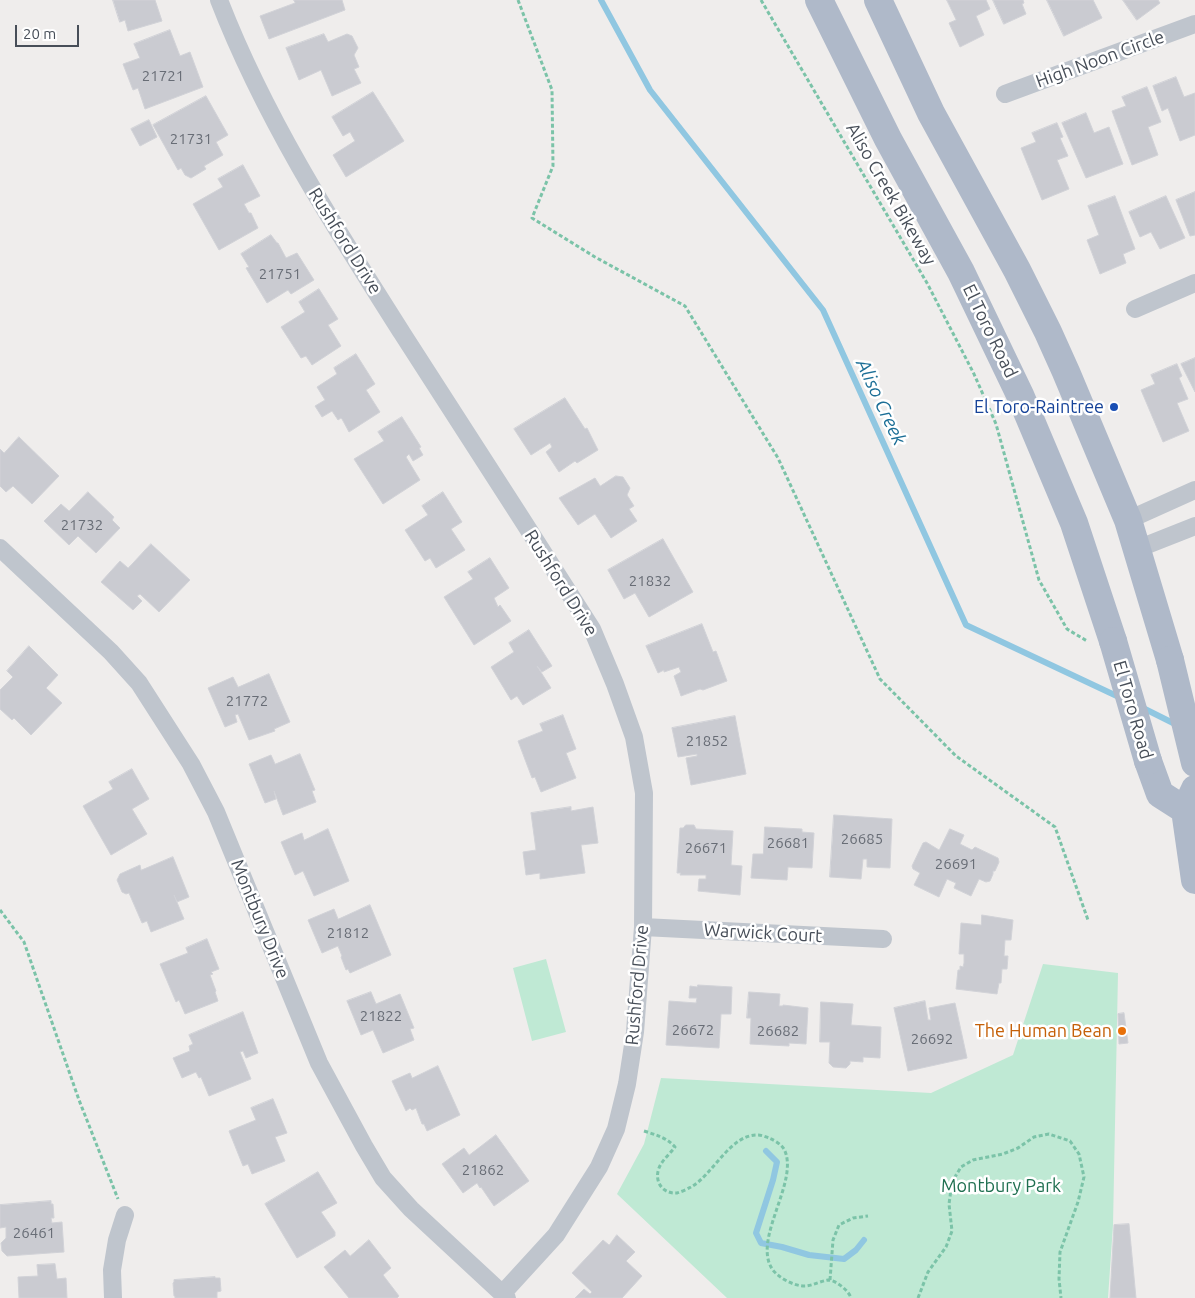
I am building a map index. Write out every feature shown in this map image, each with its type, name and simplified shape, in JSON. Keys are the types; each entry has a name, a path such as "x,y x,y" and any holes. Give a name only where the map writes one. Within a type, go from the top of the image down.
{"main road":[{"name":"El Toro Road","path":"819,0 888,139 961,272 1020,395 1074,523 1160,794 1190,800 1195,880"},
{"path":"878,0 931,113 1048,332 1128,520 1170,660 1195,763"}],"street":[{"name":"Rushford Drive","path":"219,0 231,31 292,155 367,278 592,629 615,684 634,737 644,793 643,927 635,1032 627,1084 616,1129 599,1167 556,1235 504,1296"},
{"name":"High Noon Circle","path":"1005,94 1195,24"},
{"path":"1135,309 1195,284"},
{"path":"1128,520 1195,490"},
{"path":"1137,549 1195,526"},
{"name":"Montbury Drive","path":"0,548 111,652 139,683 191,764 216,812 319,1063 383,1178 411,1209 504,1296"},
{"name":"Warwick Court","path":"643,927 883,939"},
{"path":"114,1298 112,1270 117,1240 125,1216"}],"path":[{"path":"518,0 552,90 553,166 532,218 595,257 685,306 778,458 880,679 956,756 1055,828 1088,920"},
{"name":"Aliso Creek Bikeway","path":"761,0 927,283 974,374 988,406"},
{"path":"0,910 24,942 79,1100 125,1216"},
{"path":"644,1131 669,1140 675,1147 659,1168 657,1176 658,1184 666,1191 677,1193 692,1186 727,1151 745,1138 759,1135 774,1140 784,1148 788,1161 786,1179 768,1244 771,1267 790,1282 804,1286 830,1280 836,1282 851,1298"},
{"path":"918,1298 928,1272 946,1247 952,1231 950,1204 952,1182 961,1167 973,1160 1003,1154 1018,1148 1034,1137 1049,1134 1070,1142 1079,1154 1084,1177 1078,1202 1060,1252 1061,1298"},
{"path":"830,1280 833,1240 839,1225 853,1218 868,1216"}],"green space":[{"path":"546,959 566,1032 532,1041 513,968"},
{"name":"Montbury Park","path":"1043,964 1118,973 1113,1225 1108,1298 727,1298 617,1194 644,1144 661,1078 931,1093 1013,1055"}],"building":[{"path":"113,0 155,0 162,21 128,31 125,20 120,22"},
{"path":"294,0 342,0 345,10 269,39 260,16 295,3"},
{"path":"947,0 986,0 990,9 976,16 984,35 960,47 949,23 956,20"},
{"path":"993,0 1023,0 1024,3 1022,4 1026,14 1004,24"},
{"path":"1047,0 1093,0 1102,18 1064,36"},
{"path":"1123,0 1158,0 1160,3 1137,20"},
{"path":"170,30 180,56 190,52 203,87 145,109 138,88 133,90 123,64 140,58 134,44"},
{"path":"324,34 328,42 347,34 352,36 358,48 354,55 359,67 354,69 361,83 332,96 321,70 299,80 286,48"},
{"path":"1176,77 1184,97 1195,93 1195,135 1180,141 1168,108 1162,111 1153,86"},
{"path":"1147,87 1161,122 1148,127 1158,155 1132,165 1112,111 1126,106 1122,97"},
{"path":"373,92 404,141 346,177 333,155 355,141 350,132 343,136 332,117"},
{"path":"206,96 228,135 216,142 223,155 204,166 206,169 191,178 185,175 181,168 178,170 153,125"},
{"path":"1086,113 1094,133 1109,127 1123,164 1086,178 1062,123"},
{"path":"149,120 157,137 140,146 131,129"},
{"path":"1057,123 1063,137 1060,138 1068,156 1057,160 1069,189 1042,200 1021,148 1036,142 1032,133"},
{"path":"243,165 260,196 244,204 249,213 251,213 258,228 219,250 193,204 223,187 218,179"},
{"path":"1195,192 1195,235 1190,236 1176,200"},
{"path":"1115,196 1135,249 1123,254 1126,263 1100,274 1087,240 1099,235 1088,206"},
{"path":"1166,196 1185,238 1160,249 1151,232 1140,237 1129,212"},
{"path":"271,235 286,258 297,253 314,280 291,294 288,290 267,303 246,268 249,267 241,254"},
{"path":"319,289 338,319 328,325 341,346 312,365 306,356 301,358 281,327 305,312 299,302"},
{"path":"356,354 375,384 366,390 380,412 349,432 342,419 338,420 332,411 322,417 315,406 325,400 317,387 337,374 334,368"},
{"path":"1195,358 1195,392 1181,364"},
{"path":"1177,364 1182,376 1179,378 1188,399 1177,403 1189,431 1163,442 1141,390 1155,384 1151,375"},
{"path":"565,398 585,429 587,428 598,450 577,463 575,461 559,472 546,452 552,447 550,443 531,455 514,429"},
{"path":"402,417 421,447 419,448 423,455 413,461 409,454 406,457 420,480 383,504 354,459 384,441 378,432"},
{"path":"19,437 59,476 32,504 13,486 6,492 0,486 0,449 4,453"},
{"path":"616,476 623,477 630,488 627,495 634,506 629,509 637,521 611,538 595,514 578,525 559,498 595,478 600,486"},
{"path":"88,492 114,517 112,520 120,528 96,553 78,536 69,545 44,521 61,504 69,511"},
{"path":"443,492 462,522 451,529 465,550 436,568 430,558 425,561 405,530 428,515 422,506"},
{"path":"663,539 693,592 649,617 635,593 624,599 608,570"},
{"path":"151,544 190,580 159,612 140,594 137,596 142,601 133,610 101,582 120,561 128,568"},
{"path":"490,558 509,588 494,598 498,607 500,605 511,621 474,645 444,597 473,579 468,572"},
{"path":"702,624 713,652 716,651 727,681 681,696 674,676 681,672 679,667 658,673 646,646"},
{"path":"529,630 552,666 542,672 537,666 551,688 523,705 517,696 511,700 491,667 514,652 509,643"},
{"path":"29,646 58,675 46,688 62,703 31,735 14,718 12,720 0,709 0,690 13,677 7,671"},
{"path":"269,674 290,722 274,729 275,731 249,740 238,714 235,715 237,722 225,727 208,688 233,677 238,687"},
{"path":"563,715 576,749 566,753 576,778 541,792 535,777 532,778 518,741 543,731 540,724"},
{"path":"735,716 746,774 691,785 686,758 697,756 697,754 678,757 672,728"},
{"path":"300,754 315,790 312,791 316,802 283,815 274,791 276,799 265,803 249,764 271,755 275,764"},
{"path":"132,769 149,799 132,809 147,834 111,855 83,806 113,789 109,782"},
{"path":"571,807 571,811 593,807 598,843 581,845 585,873 540,879 540,873 526,875 523,852 536,850 531,813"},
{"path":"834,815 892,819 890,868 867,867 867,859 863,859 861,879 830,877"},
{"path":"686,825 694,825 696,829 733,831 731,865 742,866 740,895 698,891 699,879 706,879 706,875 680,875 681,873 677,873 680,828"},
{"path":"765,827 802,829 802,832 814,833 812,868 788,867 787,880 751,878 753,854 763,854"},
{"path":"328,829 349,881 314,896 303,871 295,875 281,842 302,833 304,840"},
{"path":"950,829 964,835 960,844 972,850 975,847 998,858 999,862 995,871 993,871 990,881 986,882 979,879 971,896 954,888 956,883 947,879 939,897 914,885 920,873 913,869 912,866 923,843 926,842 939,850"},
{"path":"173,857 189,897 177,902 174,895 184,919 151,932 147,921 142,923 129,893 122,892 117,880 120,874 140,865 141,870"},
{"path":"370,905 391,955 350,973 348,969 346,970 338,946 322,953 308,920 334,909 338,919"},
{"path":"982,915 1013,920 1011,940 1005,940 1004,956 1008,956 1007,969 1002,969 1001,983 999,983 997,994 956,989 958,970 960,970 960,966 963,967 964,963 964,954 959,954 961,923 981,925"},
{"path":"207,939 219,969 211,972 213,974 210,975 218,1001 185,1014 179,1000 176,1002 160,964 188,953 186,948"},
{"path":"698,985 732,987 731,1014 721,1014 719,1048 666,1045 669,1001 696,1003 697,998 689,998 690,986 697,987"},
{"path":"371,992 376,1004 400,994 414,1028 410,1029 414,1040 383,1053 373,1030 361,1035 347,1001"},
{"path":"749,992 780,994 779,1006 808,1008 806,1044 789,1043 789,1046 750,1044 751,1018 747,1018"},
{"path":"925,1001 928,1020 931,1020 929,1008 955,1003 967,1058 908,1071 894,1008"},
{"path":"821,1002 853,1004 851,1025 881,1027 880,1058 863,1057 863,1062 850,1061 846,1068 833,1067 829,1063 830,1042 820,1042"},
{"path":"243,1012 258,1053 246,1058 243,1051 240,1052 251,1079 209,1096 201,1077 199,1078 196,1072 182,1078 173,1058 190,1051 189,1046 193,1044 189,1035"},
{"name":"The Human Bean","path":"1124,1013 1128,1043 1119,1044 1118,1014"},
{"path":"438,1066 460,1115 427,1131 416,1108 412,1110 410,1108 406,1111 392,1081 410,1073 412,1078"},
{"path":"273,1099 287,1133 275,1137 285,1161 252,1174 248,1164 243,1166 229,1131 256,1120 251,1108"},
{"path":"496,1135 529,1181 494,1206 477,1183 463,1193 442,1164 464,1148 469,1155"},
{"path":"318,1172 337,1203 321,1212 335,1232 335,1236 297,1258 265,1204"},
{"path":"51,1201 54,1218 51,1218 52,1223 62,1222 64,1252 7,1256 2,1251 1,1243 6,1238 6,1227 0,1228 0,1205"},
{"path":"1129,1224 1136,1298 1110,1298 1114,1225"},
{"path":"617,1235 635,1252 626,1261 642,1276 622,1298 575,1298 584,1289 590,1294 592,1292 572,1273 603,1240 609,1245"},
{"path":"369,1240 391,1268 383,1275 399,1296 397,1298 349,1298 324,1267 345,1250 350,1256"},
{"path":"55,1264 57,1279 66,1278 67,1298 19,1298 18,1277 38,1276 37,1265"},
{"path":"220,1278 221,1291 217,1292 217,1298 175,1298 174,1296 174,1280"}],"waterway":[{"name":"Aliso Creek","path":"601,0 650,90 823,310 966,625 1121,698"},
{"name":"Aliso Creek","path":"1141,707 1177,725"},
{"path":"766,1151 777,1162 756,1233 761,1243 809,1255 844,1259 856,1250 864,1240"}],"place":[{"name":"El Toro-Raintree","path":"1114,407"},
{"name":"The Human Bean","path":"1122,1031"}]}
